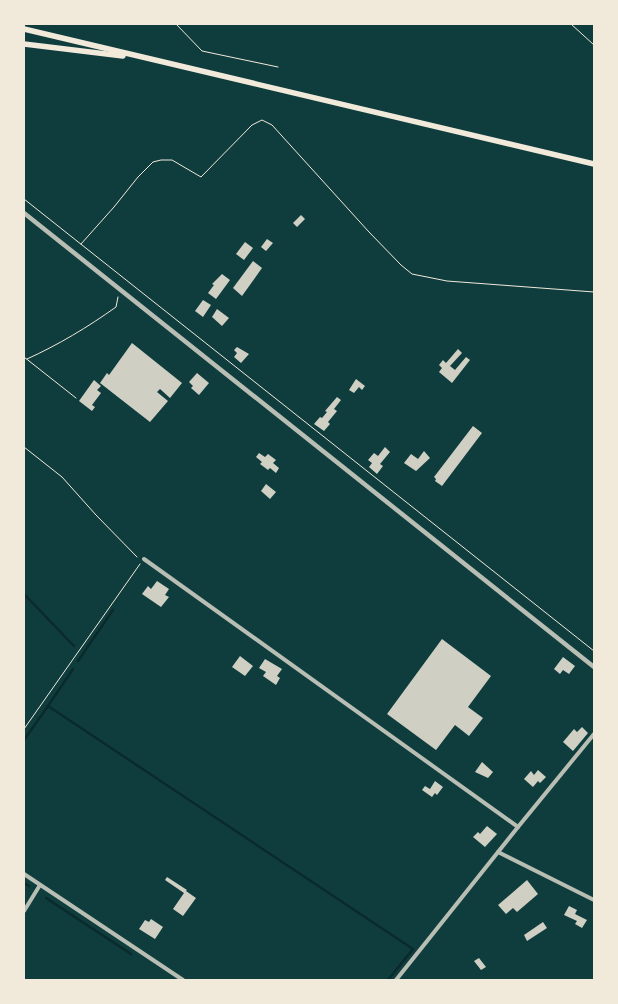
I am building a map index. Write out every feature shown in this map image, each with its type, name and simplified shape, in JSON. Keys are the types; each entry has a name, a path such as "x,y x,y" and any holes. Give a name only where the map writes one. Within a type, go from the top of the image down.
{"main road":[{"path":"24,29 594,164"},
{"path":"24,44 150,59"}],"street":[{"path":"24,213 594,667"},
{"path":"144,558 518,827"},
{"path":"396,980 594,734"},
{"path":"498,852 594,900"},
{"path":"24,874 183,980"},
{"path":"24,911 40,885"}],"path":[{"path":"176,24 202,51 278,67"},
{"path":"571,24 594,44"},
{"path":"80,244 153,162 172,160 201,177 252,125 262,120 272,125 401,266 412,274 447,281 594,292"},
{"path":"24,199 594,651"},
{"path":"27,359 69,338 116,307 119,289 127,280"},
{"path":"24,356 76,398"},
{"path":"24,447 62,477 137,557 144,558 24,729"}],"building":[{"path":"301,215 305,219 297,227 293,223"},
{"path":"267,239 273,243 266,251 261,247"},
{"path":"245,242 253,248 244,260 236,254"},
{"path":"253,261 262,268 242,296 233,288"},
{"path":"222,274 230,280 216,299 208,293 214,285 212,284"},
{"path":"203,300 211,305 203,317 195,311"},
{"path":"217,309 229,318 222,326 212,317"},
{"path":"132,343 182,383 170,398 160,389 157,392 168,401 150,422 100,383 107,373 109,375"},
{"path":"237,347 249,354 241,363 234,357 237,353 234,350"},
{"path":"458,349 462,353 450,366 455,370 466,357 470,360 452,383 439,372 442,368 439,365 443,360 446,363"},
{"path":"197,373 209,383 199,395 191,388 193,386 189,382"},
{"path":"356,379 365,386 362,390 359,387 354,393 349,390"},
{"path":"94,380 101,386 97,390 101,393 92,405 95,407 92,411 79,401"},
{"path":"337,397 341,400 334,409 337,411 328,422 330,424 324,431 314,424 320,417 322,418 327,412 325,411"},
{"path":"473,426 482,433 442,486 435,481 434,477"},
{"path":"385,447 390,452 380,464 383,466 377,474 369,467 372,463 368,460 374,453 378,456"},
{"path":"424,451 430,458 416,471 404,463 411,454 418,459"},
{"path":"259,453 265,457 268,454 276,460 273,463 279,468 276,473 260,464 262,462 256,457"},
{"path":"266,484 276,492 270,499 261,491"},
{"path":"157,581 169,589 165,595 169,597 161,607 142,594 148,586 151,589"},
{"path":"442,639 491,676 468,707 483,718 469,736 455,725 436,750 387,714"},
{"path":"240,656 253,666 245,676 232,667"},
{"path":"563,657 575,666 569,674 563,670 560,674 554,669"},
{"path":"265,659 282,669 277,676 280,678 276,685 263,676 266,672 259,668"},
{"path":"582,727 588,733 573,751 563,742 574,729 577,732"},
{"path":"482,762 493,772 488,778 475,772"},
{"path":"538,770 546,777 540,783 538,781 533,787 524,779 531,771 534,775"},
{"path":"435,781 443,787 437,795 435,793 432,797 422,790 425,786 430,789"},
{"path":"487,826 497,834 485,847 473,837 478,832 480,834"},
{"path":"167,877 196,898 183,916 173,909 184,893 165,880"},
{"path":"527,880 538,894 517,912 513,908 506,914 498,905"},
{"path":"569,906 577,910 575,914 587,920 582,928 575,924 577,921 564,915"},
{"path":"151,919 163,927 155,939 139,929 145,920 149,922"},
{"path":"543,922 547,928 527,941 524,935"},
{"path":"479,958 486,967 481,970 474,961"}],"waterway":[{"path":"24,594 74,646"},
{"path":"78,661 113,610"},
{"path":"48,706 73,669"},
{"path":"24,740 48,706 413,949 388,980"},
{"path":"24,883 29,886"},
{"path":"46,898 131,954"}]}
